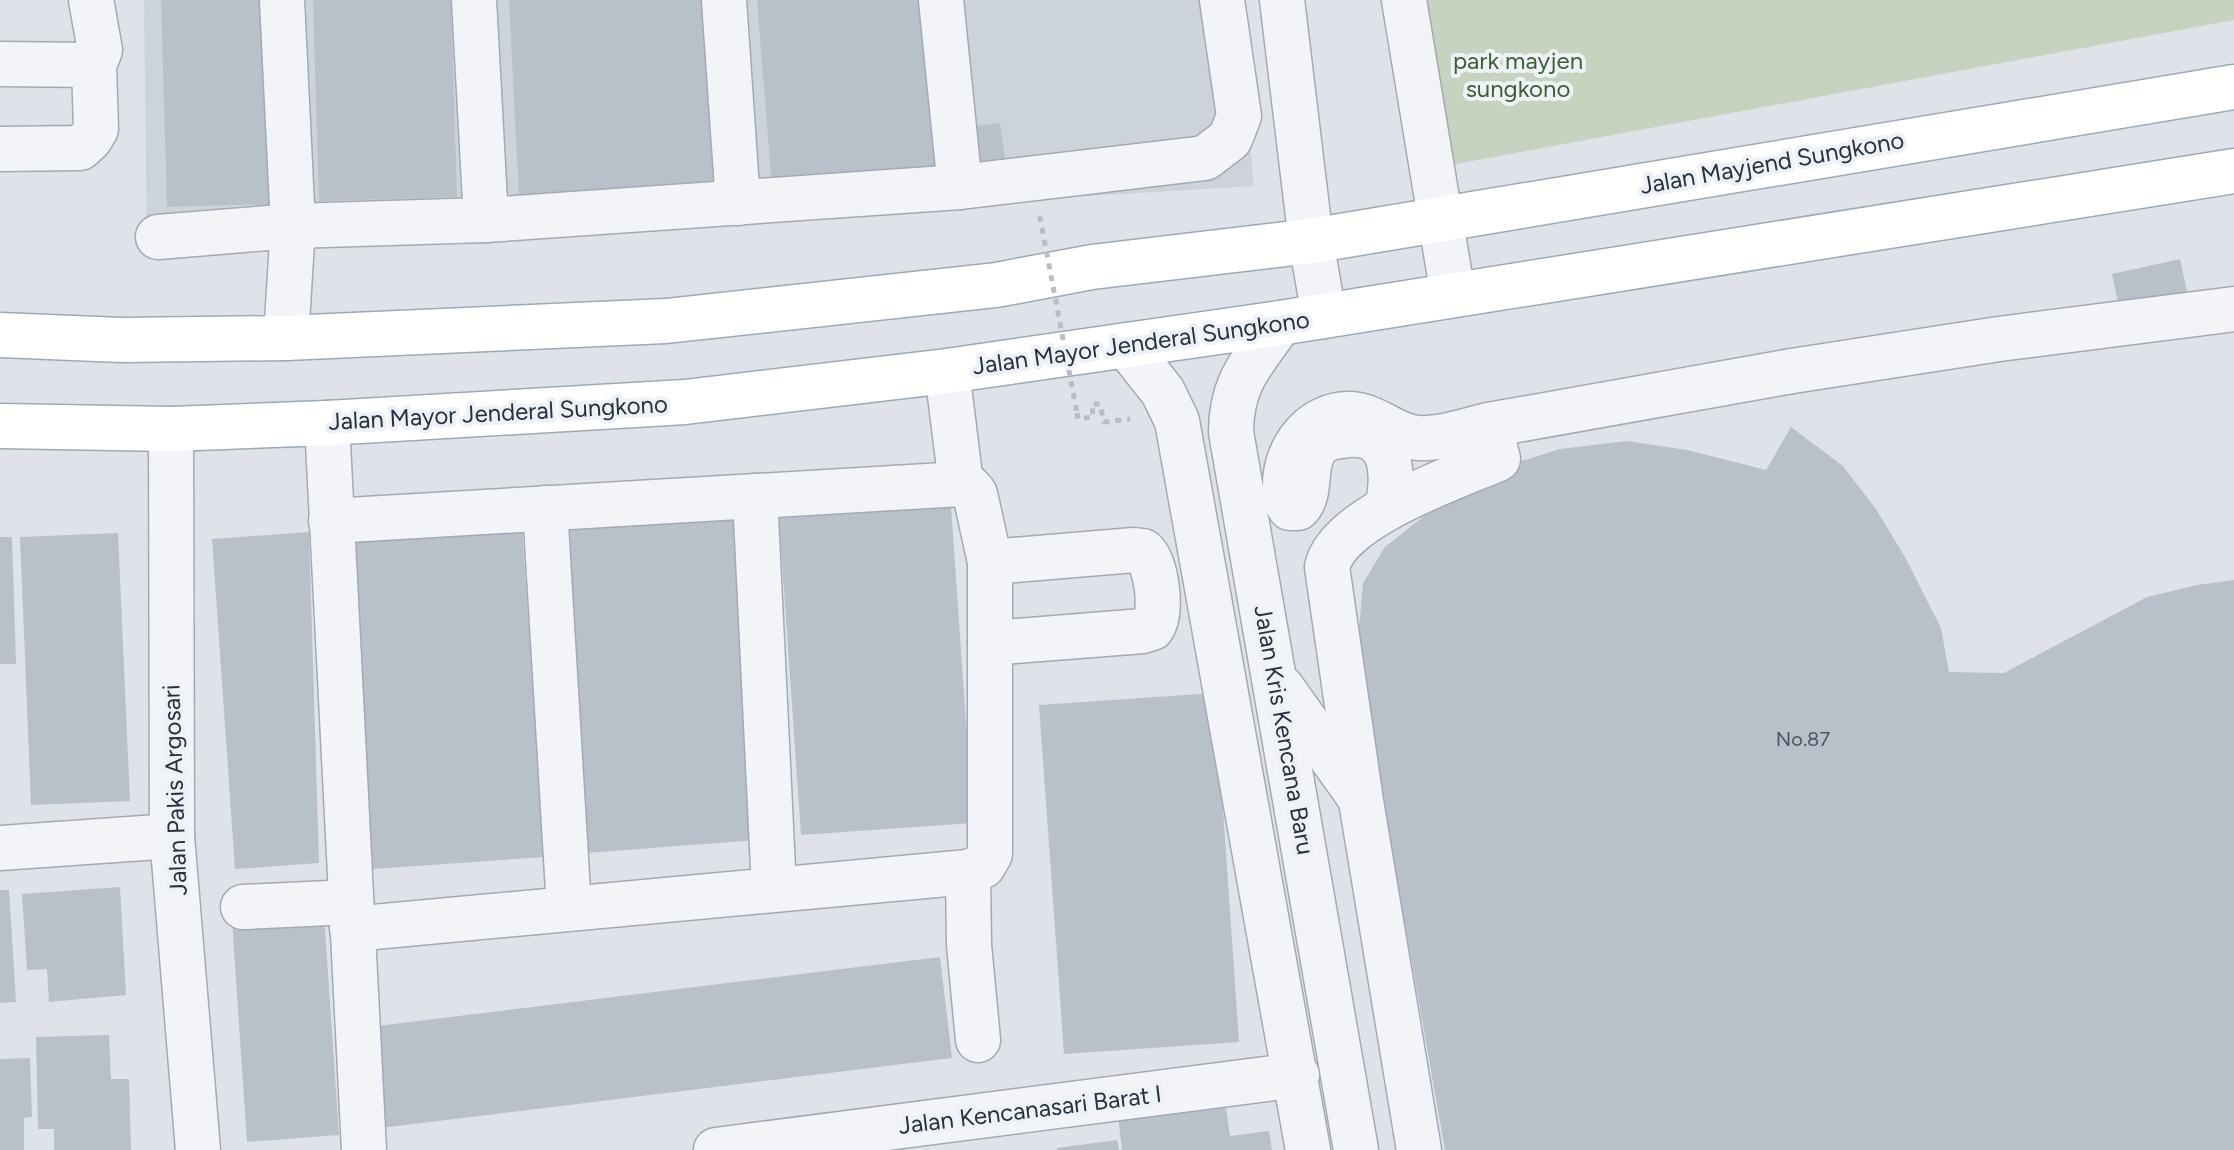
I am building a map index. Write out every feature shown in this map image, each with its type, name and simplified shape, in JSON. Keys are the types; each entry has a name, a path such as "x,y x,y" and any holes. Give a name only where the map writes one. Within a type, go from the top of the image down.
{"main road":[{"name":"Jalan Mayjend Sungkono","path":"1311,241 2234,87"},
{"path":"1324,316 2234,171"},
{"path":"0,335 122,340 286,338 666,321 996,285 1092,267 1311,241"},
{"name":"Jalan Mayor Jenderal Sungkono","path":"0,426 171,429 685,402 947,371 1324,316"}],"street":[{"path":"0,149 80,148 90,139 96,129 94,65 100,50 91,0"},
{"path":"282,0 293,226 286,338"},
{"path":"474,0 486,220"},
{"path":"724,0 738,203"},
{"path":"941,0 960,187"},
{"path":"158,237 293,226 486,220 960,187 1205,158 1230,139 1239,116 1222,0"},
{"name":"Jalan Mayor Jenderal Sungkono","path":"1282,0 1311,241 1324,316"},
{"path":"1404,0 1453,295"},
{"path":"0,64 94,65"},
{"path":"1387,508 1392,482 1386,453 1375,441 1361,434 1337,436 1324,440 1316,447 1309,464 1305,498 1298,508 1290,508 1284,497 1285,468 1297,443 1307,431 1330,418 1347,414 1367,417 1409,436 1494,442 1751,394 1999,339 2234,309"},
{"name":"Jalan Kris Kencana Baru","path":"1280,323 1239,382 1231,409 1231,432 1356,1150"},
{"name":"Jalan Kris Kencana Baru","path":"1126,345 1163,392 1177,421 1297,1075 1308,1150"},
{"path":"947,371 961,484"},
{"path":"327,423 364,1150"},
{"name":"Jalan Pakis Argosari","path":"171,429 172,836 198,1150"},
{"path":"1419,1150 1361,801 1327,567 1335,549 1351,532 1494,442"},
{"path":"243,907 352,916 569,908 968,872 983,866 990,854 990,562 975,494 969,487 961,484 331,521"},
{"path":"755,496 774,889"},
{"path":"545,508 569,908"},
{"path":"990,562 1143,551 1152,564 1159,613 1152,628 1143,631 990,643"},
{"path":"1276,680 1361,801"},
{"path":"0,848 172,836"},
{"path":"968,872 969,945 978,1040"},
{"name":"Jalan Kencanasari Barat I","path":"716,1150 1297,1075"},
{"path":"1378,1077 1393,1150"}],"path":[{"path":"1048,216 1040,218 1078,419 1093,417 1092,404 1100,404 1104,422 1126,419"}],"shaded area":[{"path":"144,0 1235,0 1254,186 147,254"}],"green space":[{"name":"park mayjen sungkono","path":"1426,0 2234,0 2234,20 1451,165"}],"building":[{"path":"161,0 264,0 270,204 167,207"},
{"path":"313,0 451,0 457,197 319,201"},
{"path":"509,0 707,0 717,187 519,197"},
{"path":"757,0 927,0 941,172 772,187"},
{"path":"1000,123 1005,159 958,164 954,129"},
{"path":"2180,259 2195,328 2126,342 2112,274"},
{"path":"1791,427 1843,466 1876,509 1905,557 1941,628 1949,672 2004,673 2147,597 2234,580 2234,1150 1445,1150 1357,651 1363,583 1385,547 1439,504 1499,468 1560,449 1627,441 1687,450 1766,470"},
{"path":"950,492 973,823 801,835 778,504"},
{"path":"734,510 757,840 586,853 563,522"},
{"path":"522,526 544,857 373,869 351,538"},
{"path":"309,532 319,863 235,869 212,539"},
{"path":"118,533 130,801 31,805 20,537"},
{"path":"0,537 12,537 16,664 0,664"},
{"path":"1215,693 1239,1042 1064,1054 1039,705"},
{"path":"120,887 126,995 49,1002 47,969 27,970 22,894"},
{"path":"0,890 9,890 16,1002 0,1003"},
{"path":"324,915 339,1135 247,1142 232,921"},
{"path":"940,957 952,1058 381,1128 369,1027"},
{"path":"109,1035 111,1079 129,1079 131,1150 54,1150 54,1129 38,1129 36,1037"},
{"path":"30,1058 32,1117 24,1118 24,1150 0,1150 0,1059"},
{"path":"1225,1100 1230,1136 1269,1131 1272,1150 1122,1150 1118,1116"},
{"path":"1117,1140 1119,1150 1057,1150 1057,1148"}]}
